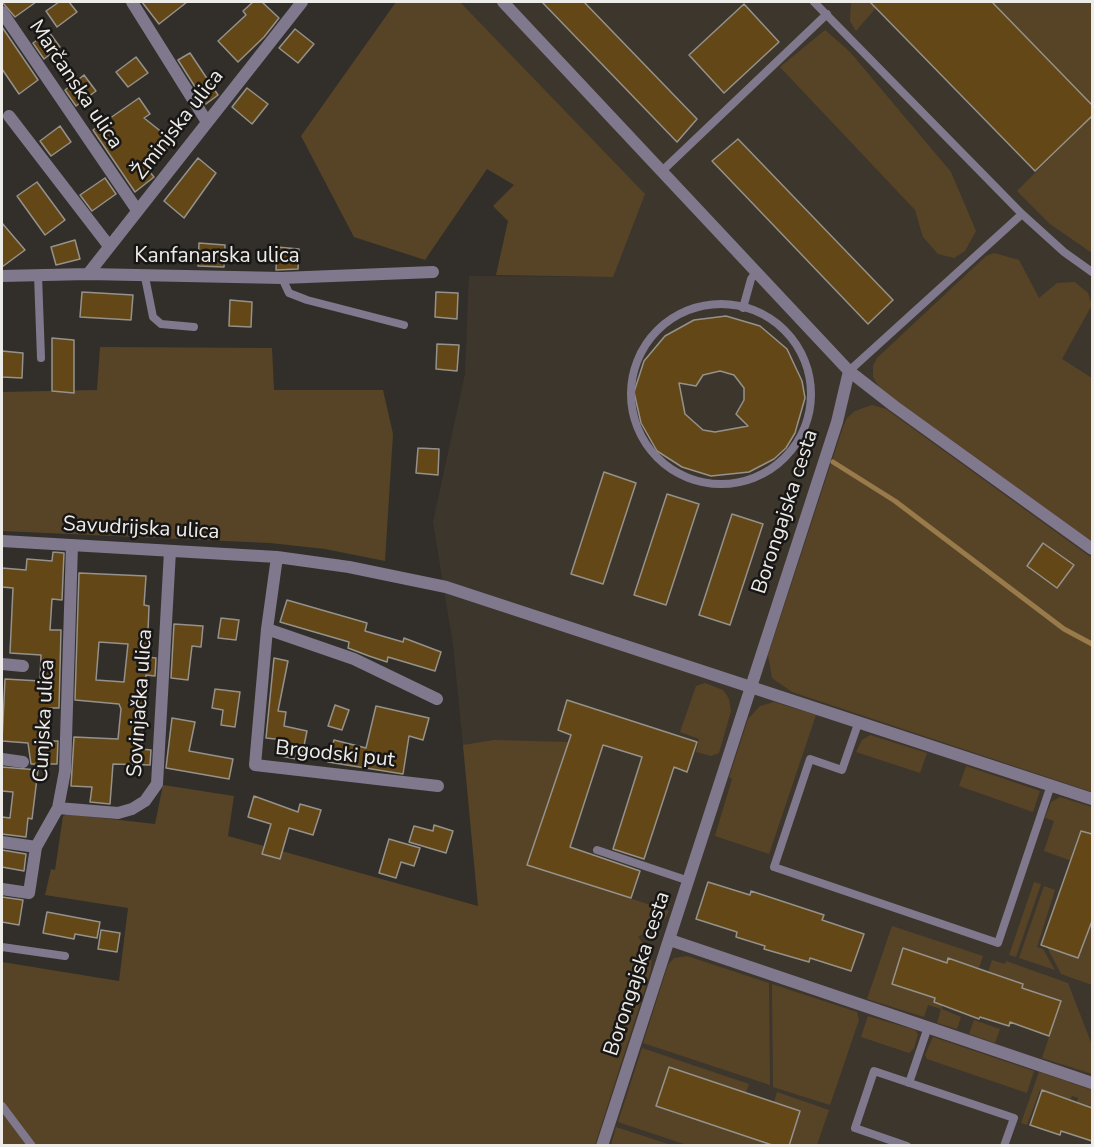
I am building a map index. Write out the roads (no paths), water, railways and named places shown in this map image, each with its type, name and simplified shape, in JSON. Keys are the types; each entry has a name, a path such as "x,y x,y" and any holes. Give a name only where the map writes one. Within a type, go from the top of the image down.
{"street":[{"path":"132,2 207,122"},
{"name":"Žminjska ulica","path":"88,274 302,2"},
{"path":"502,2 849,370 894,406 1092,549"},
{"name":"Marčanska ulica","path":"2,12 137,210"},
{"path":"9,116 109,246"},
{"name":"Kanfanarska ulica","path":"2,276 88,274 145,277 282,278 433,272"},
{"name":"Borongajska cesta","path":"602,1146 689,881 749,686 837,422 849,370"},
{"name":"Savudrijska ulica","path":"2,541 278,557 349,567 446,586 1092,799"},
{"name":"Cunjska ulica","path":"2,889 29,893 36,847 58,808 65,771 72,545"},
{"name":"Sovinjačka ulica","path":"58,808 118,813 132,809 145,801 158,784 170,550"},
{"path":"278,557 267,629 354,659 437,699"},
{"name":"Brgodski put","path":"267,629 255,765 438,786"},
{"path":"2,664 23,666"},
{"path":"2,759 23,762"},
{"path":"2,842 36,847"},
{"path":"670,940 1092,1083"}],"lane":[{"path":"814,2 1022,214 1064,252 1092,272"},
{"path":"661,172 826,14"},
{"path":"849,370 1022,214"},
{"path":"743,308 751,279 756,273"},
{"path":"38,275 41,358"},
{"path":"145,277 153,317 160,324 194,327"},
{"path":"282,278 289,292 307,300 404,325"},
{"path":"713,305 743,308 768,317 796,342 808,369 813,388 809,423 795,449 765,473 741,482 720,484 694,479 675,472 648,447 640,432 631,411 630,389 635,361 647,340 666,322 686,311 713,305"},
{"path":"859,722 842,770 810,759 774,867 998,943 1051,785"},
{"path":"597,850 689,881"},
{"path":"2,947 65,956"},
{"path":"909,1083 928,1027"},
{"path":"907,1146 855,1128 874,1071 1014,1118 1004,1146"},
{"path":"2,1106 32,1146"}],"waterway":[{"path":"833,462 895,501 1064,629 1092,644"}]}
